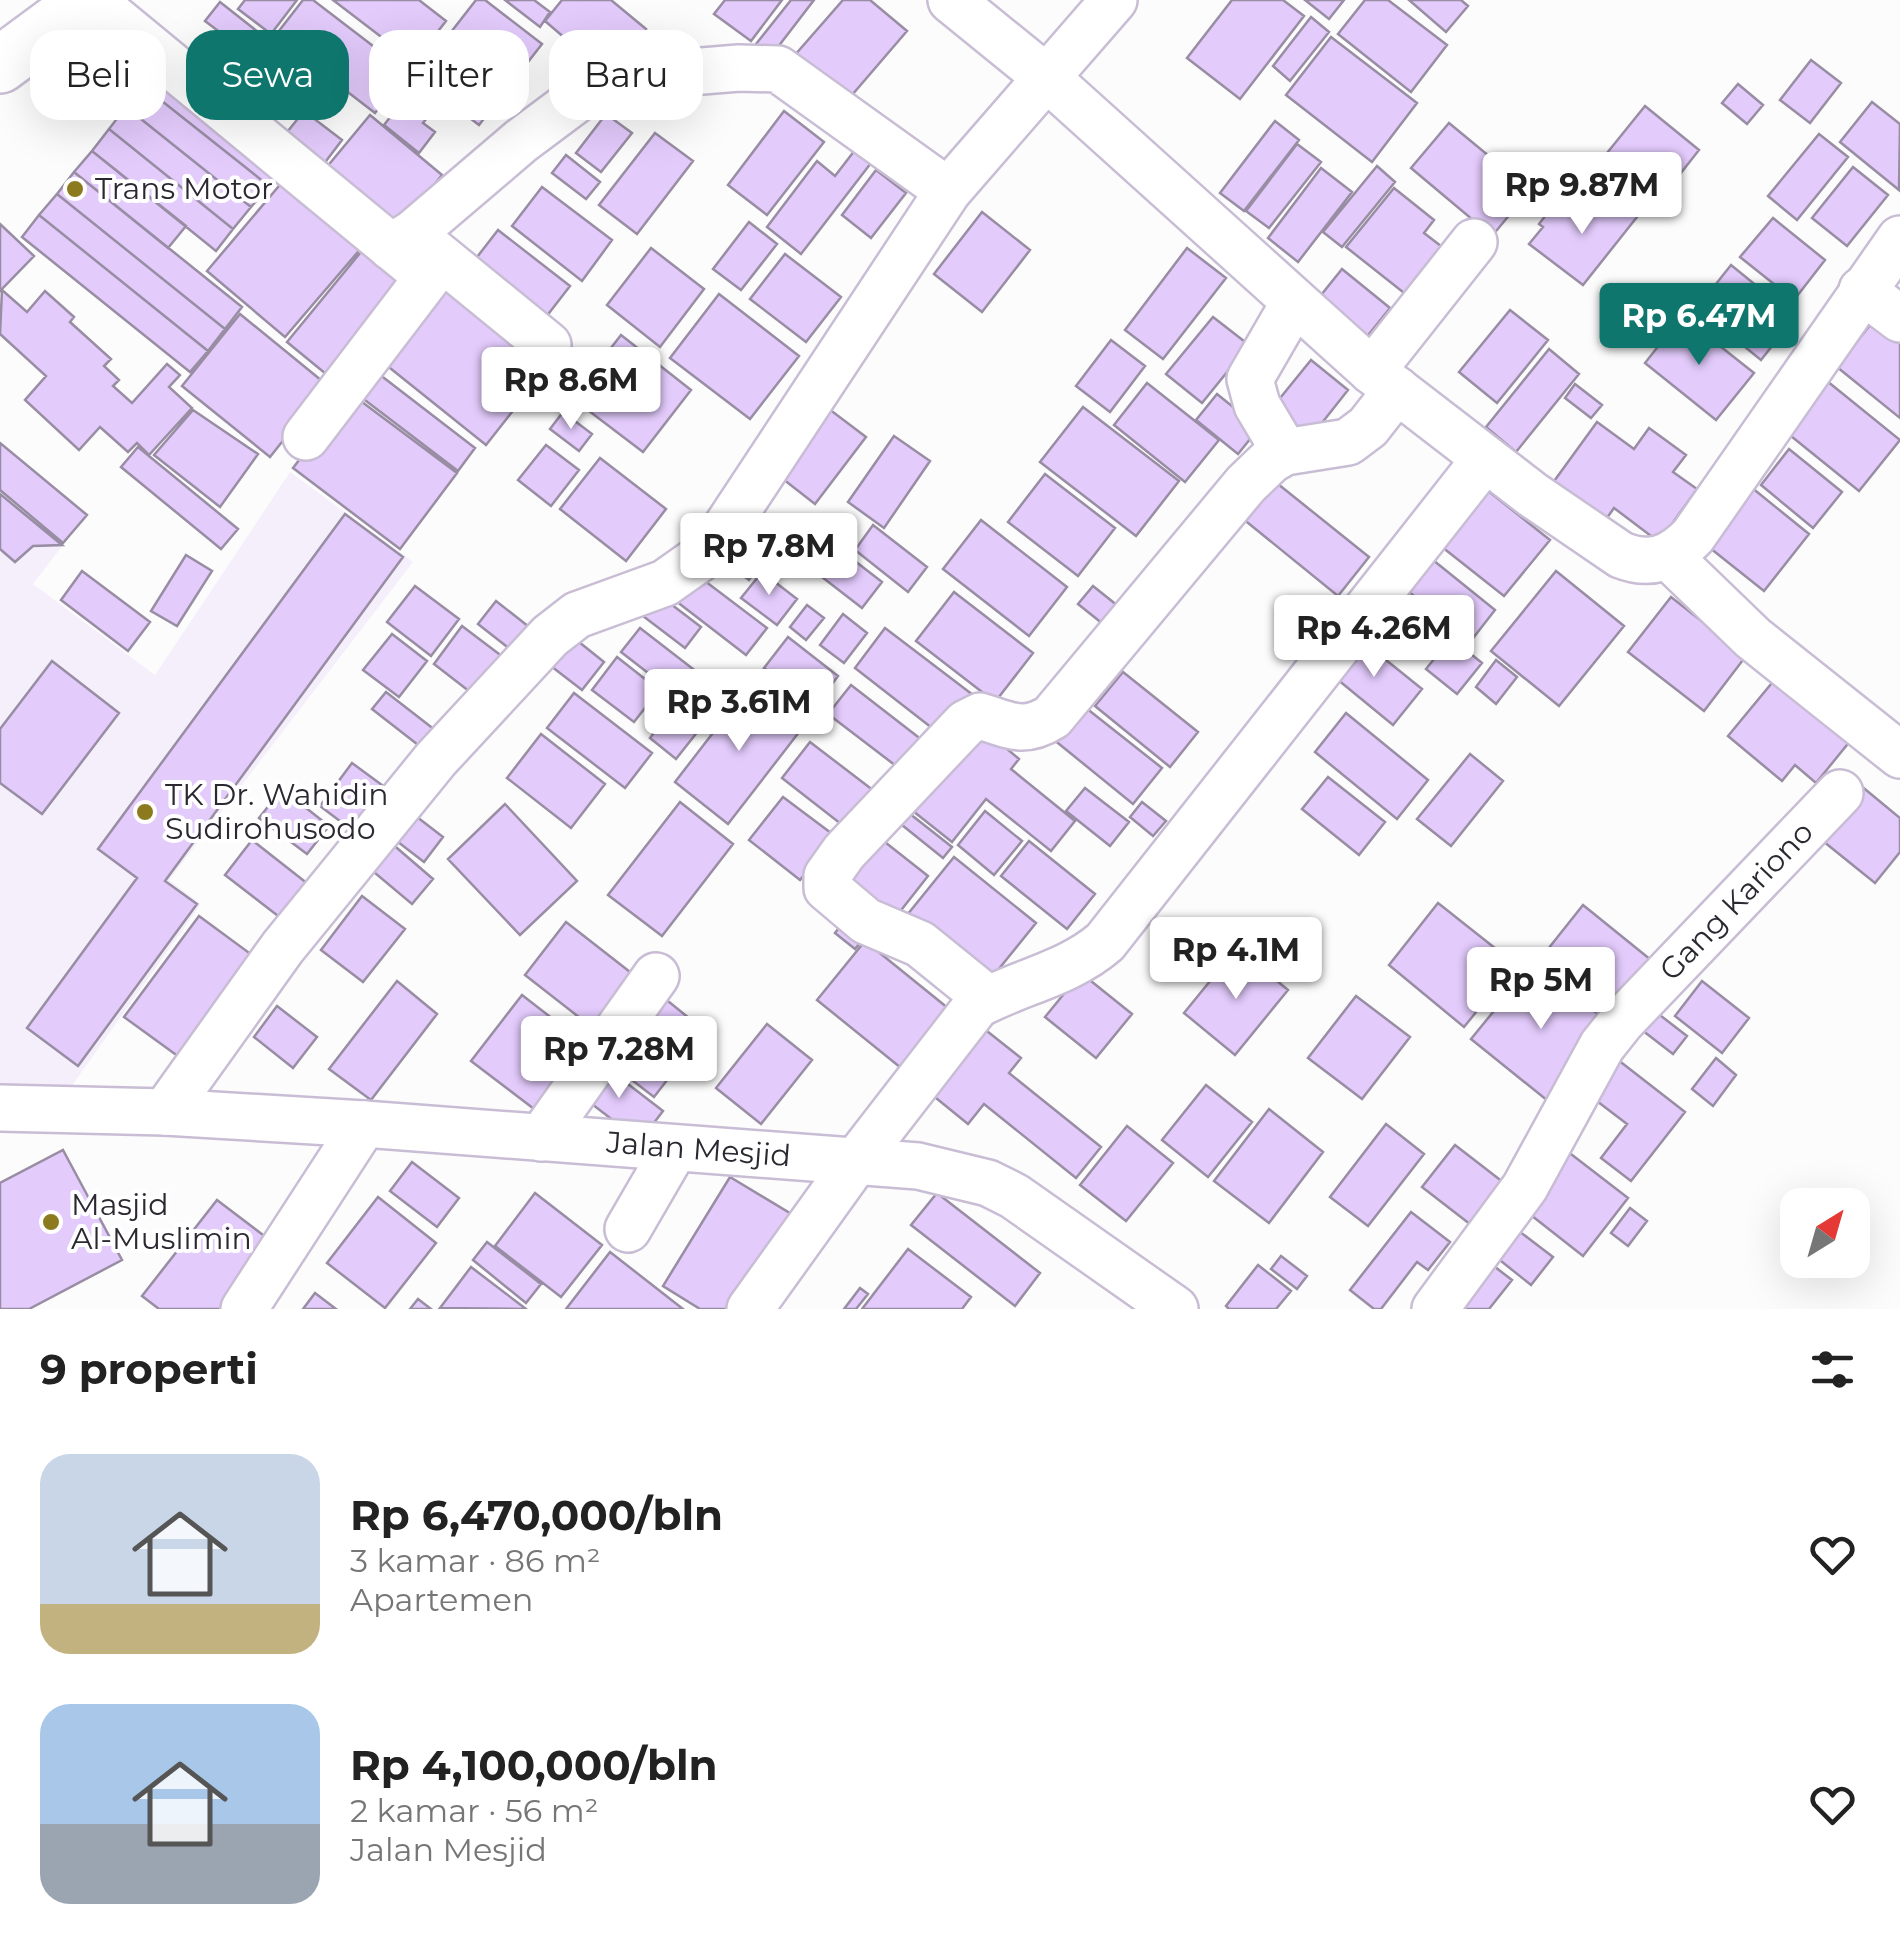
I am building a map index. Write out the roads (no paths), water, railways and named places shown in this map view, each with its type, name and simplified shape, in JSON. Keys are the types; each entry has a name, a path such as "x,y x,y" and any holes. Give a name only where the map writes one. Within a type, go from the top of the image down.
{"main road":[{"path":"0,64 71,5"}],"street":[{"path":"951,0 1047,78 1294,303 1385,380 1484,458 1621,555 1651,562 1668,556 1693,536 1900,239"},
{"path":"165,1112 306,918 436,760 550,636 577,615 665,583 700,559 723,532 948,191 1114,0"},
{"path":"71,5 548,345"},
{"path":"402,241 522,140 604,80 739,68 778,69 948,191"},
{"path":"306,437 428,277 402,241"},
{"path":"988,999 920,944 866,921 828,888 827,876 844,852 966,723 980,716 1031,728 1052,717 1246,484 1271,460 1285,452 1348,442 1368,427 1385,380 1474,242"},
{"path":"1862,290 1900,319"},
{"path":"1285,452 1257,406 1250,378 1294,303"},
{"path":"750,1309 857,1160 977,1006 1086,958 1105,942 1484,458"},
{"path":"1668,556 1753,638 1900,755"},
{"name":"Gang Kariono","path":"1435,1309 1525,1187 1602,1046 1840,793"},
{"path":"541,1138 656,976"},
{"name":"Jalan Mesjid","path":"6,1116 165,1112 918,1166 988,1182 1048,1217 1176,1309"},
{"path":"244,1309 364,1124"},
{"path":"628,1229 675,1148"}],"place":[{"name":"Trans Motor","path":"75,189"},
{"name":"TK Dr. Wahidin Sudirohusodo","path":"145,812"},
{"name":"Masjid Al-Muslimin","path":"51,1222"}]}
